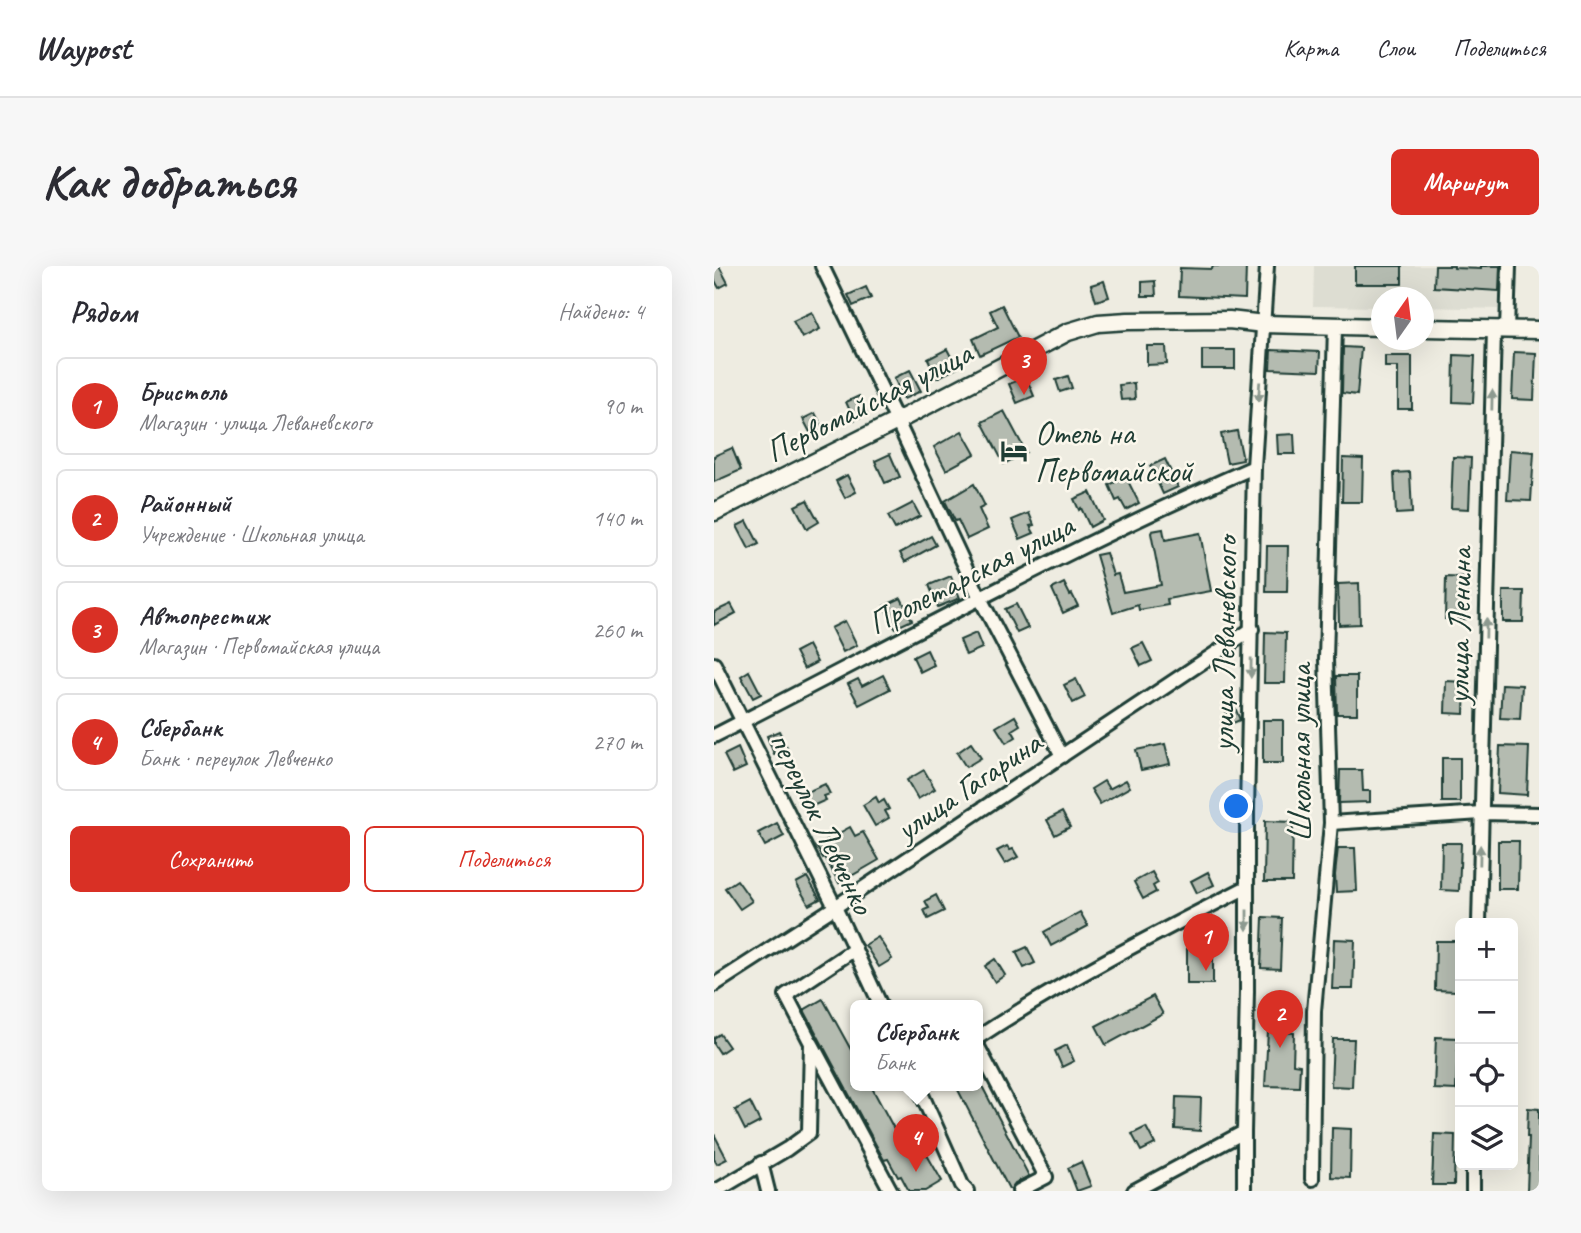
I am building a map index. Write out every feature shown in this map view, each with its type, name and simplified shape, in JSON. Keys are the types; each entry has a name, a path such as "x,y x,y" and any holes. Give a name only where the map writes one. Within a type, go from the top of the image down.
{"main road":[{"name":"Первомайская улица","path":"715,508 897,421 1068,332 1098,323 1229,320 1264,324 1371,327"},
{"path":"1434,328 1539,330"}],"street":[{"path":"822,266 980,598 1062,756"},
{"name":"улица Леваневского","path":"1244,1191 1254,467 1267,266"},
{"name":"улица Ленина","path":"1479,918 1501,330 1508,266"},
{"name":"Школьная улица","path":"1312,1179 1314,1011 1331,823 1326,659 1335,326"},
{"name":"Пролетарская улица","path":"714,736 980,598 1176,501 1254,467"},
{"name":"улица Гагарина","path":"714,985 1252,629"},
{"name":"переулок Левченко","path":"714,664 878,1000"},
{"path":"1331,823 1481,813 1539,814"},
{"path":"983,1034 1147,938 1247,887"},
{"path":"855,949 786,995 891,1191"},
{"path":"716,1191 809,1133 811,1043"},
{"path":"983,1056 1046,1177 1019,1191"},
{"path":"920,1091 960,1189"},
{"path":"1134,1191 1244,1132"},
{"path":"761,1163 768,1191"},
{"path":"1473,1170 1473,1191"}],"shaded area":[{"path":"1314,266 1503,266 1501,309 1434,307 1434,287 1371,287 1371,307 1313,306"}],"building":[{"path":"714,266 719,266 728,283 719,288 714,279"},
{"path":"1213,266 1246,266 1245,299 1179,296 1180,268 1212,269"},
{"path":"1355,266 1402,266 1402,284 1355,284"},
{"path":"1435,266 1481,269 1481,266 1500,266 1499,291 1434,287"},
{"path":"1104,281 1109,297 1096,301 1091,285"},
{"path":"1155,281 1156,296 1142,296 1142,282"},
{"path":"866,287 871,298 853,306 848,295"},
{"path":"1002,305 1018,337 980,355 973,339 998,327 990,311"},
{"path":"812,312 820,329 802,338 793,321"},
{"path":"1147,346 1166,346 1167,364 1147,365"},
{"path":"1343,347 1361,348 1357,395 1342,393"},
{"path":"947,349 957,368 937,378 928,359"},
{"path":"1202,350 1235,350 1235,369 1202,369"},
{"path":"1271,350 1320,352 1319,371 1270,369"},
{"path":"1514,352 1536,353 1534,400 1512,399"},
{"path":"1454,355 1475,356 1473,403 1453,402"},
{"path":"1385,356 1412,356 1412,409 1398,409 1398,367 1385,367"},
{"path":"910,370 921,391 904,399 894,378"},
{"path":"1068,376 1072,388 1060,392 1056,380"},
{"path":"1026,377 1034,396 1017,403 1009,384"},
{"path":"1134,383 1135,399 1121,400 1119,385"},
{"path":"859,396 867,414 854,420 846,402"},
{"path":"1004,411 1026,452 1004,464 982,422"},
{"path":"815,413 824,430 812,436 803,419"},
{"path":"962,431 975,454 946,470 934,447"},
{"path":"1237,431 1243,460 1227,463 1221,434"},
{"path":"1294,434 1295,454 1278,454 1277,435"},
{"path":"732,448 741,470 714,482 714,456"},
{"path":"1510,450 1534,452 1531,501 1507,500"},
{"path":"890,454 900,477 885,483 875,461"},
{"path":"1453,457 1471,458 1469,509 1451,508"},
{"path":"1343,458 1363,459 1362,502 1342,502"},
{"path":"1165,459 1178,487 1163,494 1150,466"},
{"path":"1410,472 1412,513 1396,514 1394,473"},
{"path":"847,475 856,492 845,498 836,481"},
{"path":"1126,477 1139,503 1126,510 1120,499 1116,501 1109,485"},
{"path":"974,484 985,506 979,509 988,529 967,539 945,501"},
{"path":"1090,492 1103,520 1090,527 1074,499"},
{"path":"807,500 819,522 807,529 795,506"},
{"path":"913,503 920,516 895,529 888,516"},
{"path":"1029,513 1034,525 1030,526 1034,533 1020,539 1012,520"},
{"path":"747,521 759,544 749,549 737,526"},
{"path":"1163,529 1165,540 1200,533 1211,591 1167,599 1168,605 1139,610 1138,605 1113,613 1096,555 1106,553 1113,575 1118,574 1123,592 1161,585 1151,533"},
{"path":"931,536 936,545 905,562 900,553"},
{"path":"1267,546 1288,546 1287,592 1266,592"},
{"path":"951,576 960,598 938,607 929,585"},
{"path":"1446,577 1468,578 1466,619 1445,619"},
{"path":"1064,583 1078,606 1063,613 1052,589"},
{"path":"1359,583 1360,624 1339,625 1338,584"},
{"path":"1503,591 1524,591 1523,622 1503,622"},
{"path":"901,598 912,620 895,628 884,606"},
{"path":"731,604 736,613 714,625 714,612"},
{"path":"1016,604 1028,628 1017,633 1005,609"},
{"path":"845,621 857,645 843,652 831,628"},
{"path":"1265,632 1286,633 1285,683 1264,683"},
{"path":"976,633 982,648 966,655 960,640"},
{"path":"1143,643 1152,661 1141,666 1132,648"},
{"path":"808,645 817,662 804,669 795,652"},
{"path":"927,650 934,665 920,672 913,657"},
{"path":"749,671 761,694 753,698 741,676"},
{"path":"883,675 890,689 859,705 848,684 858,679 862,686"},
{"path":"1336,676 1357,676 1357,714 1337,714"},
{"path":"1076,679 1085,697 1073,703 1064,685"},
{"path":"1446,681 1465,682 1464,714 1445,713"},
{"path":"1502,684 1522,685 1520,719 1500,718"},
{"path":"1232,700 1240,720 1231,724 1223,703"},
{"path":"1015,716 1020,725 1012,730 1016,737 1006,743 996,727"},
{"path":"1263,720 1283,720 1283,763 1263,763"},
{"path":"779,731 787,748 774,754 767,736"},
{"path":"971,743 981,758 966,767 957,753"},
{"path":"1165,744 1170,764 1141,770 1136,750"},
{"path":"1500,746 1529,747 1527,795 1498,793"},
{"path":"738,748 746,767 733,773 724,755"},
{"path":"1442,758 1460,758 1460,802 1442,802"},
{"path":"924,770 935,789 918,799 907,780"},
{"path":"1340,770 1362,770 1363,791 1370,791 1370,802 1339,803"},
{"path":"1126,780 1130,787 1100,804 1091,789 1104,781 1109,789"},
{"path":"825,784 830,794 824,796 826,800 806,809 800,795"},
{"path":"876,797 879,803 884,800 889,809 885,811 889,818 875,826 863,805"},
{"path":"1062,812 1070,827 1055,835 1047,820"},
{"path":"1265,821 1293,822 1292,882 1264,882"},
{"path":"777,823 784,836 765,846 758,833"},
{"path":"850,827 855,836 863,832 879,860 839,883 816,846"},
{"path":"1498,841 1519,841 1518,889 1498,889"},
{"path":"1442,843 1461,843 1459,891 1441,890"},
{"path":"1007,846 1010,850 1013,849 1018,857 1005,864 997,851"},
{"path":"1338,848 1355,848 1357,891 1336,892"},
{"path":"1152,872 1158,883 1153,886 1156,892 1143,899 1134,882"},
{"path":"1208,872 1214,885 1197,893 1191,881"},
{"path":"807,877 820,899 809,905 796,883"},
{"path":"737,880 752,901 740,909 725,888"},
{"path":"936,895 944,911 928,919 924,910 929,908 925,901"},
{"path":"1080,912 1088,926 1051,946 1044,932"},
{"path":"1263,917 1282,918 1280,969 1261,968"},
{"path":"878,937 892,959 879,967 865,945"},
{"path":"1334,939 1355,940 1353,989 1332,989"},
{"path":"1436,941 1455,941 1455,991 1435,990"},
{"path":"1187,945 1213,945 1213,984 1187,984"},
{"path":"1027,947 1035,963 1024,968 1016,952"},
{"path":"995,959 1005,975 995,982 985,966"},
{"path":"1153,996 1163,1014 1106,1045 1096,1026"},
{"path":"823,999 850,1048 850,1091 874,1091 905,1149 919,1141 942,1181 925,1191 909,1191 888,1159 884,1160 804,1010"},
{"path":"1268,1031 1294,1033 1293,1064 1300,1065 1299,1087 1265,1086"},
{"path":"720,1034 729,1047 720,1053 714,1044 714,1038"},
{"path":"1436,1037 1455,1038 1455,1090 1434,1089"},
{"path":"1333,1039 1354,1039 1352,1087 1331,1086"},
{"path":"1067,1045 1074,1061 1062,1067 1055,1051"},
{"path":"983,1088 1029,1176 1009,1189 959,1091 983,1091"},
{"path":"1176,1097 1201,1098 1200,1131 1175,1129"},
{"path":"750,1102 760,1122 745,1130 735,1110"},
{"path":"1528,1108 1539,1109 1539,1191 1527,1191"},
{"path":"1146,1127 1155,1144 1141,1151 1132,1134"},
{"path":"1332,1128 1351,1129 1350,1178 1331,1177"},
{"path":"714,1134 727,1159 717,1164 714,1159"},
{"path":"1434,1134 1455,1135 1454,1185 1432,1185"},
{"path":"1081,1162 1091,1186 1077,1191 1068,1168"}],"place":[{"name":"Автопрестиж","path":"1024,395"},
{"name":"Отель на Первомайской","path":"1014,451"},
{"name":"Бристоль","path":"1206,971"},
{"name":"Районный","path":"1280,1048"},
{"name":"Сбербанк","path":"916,1172"}]}
